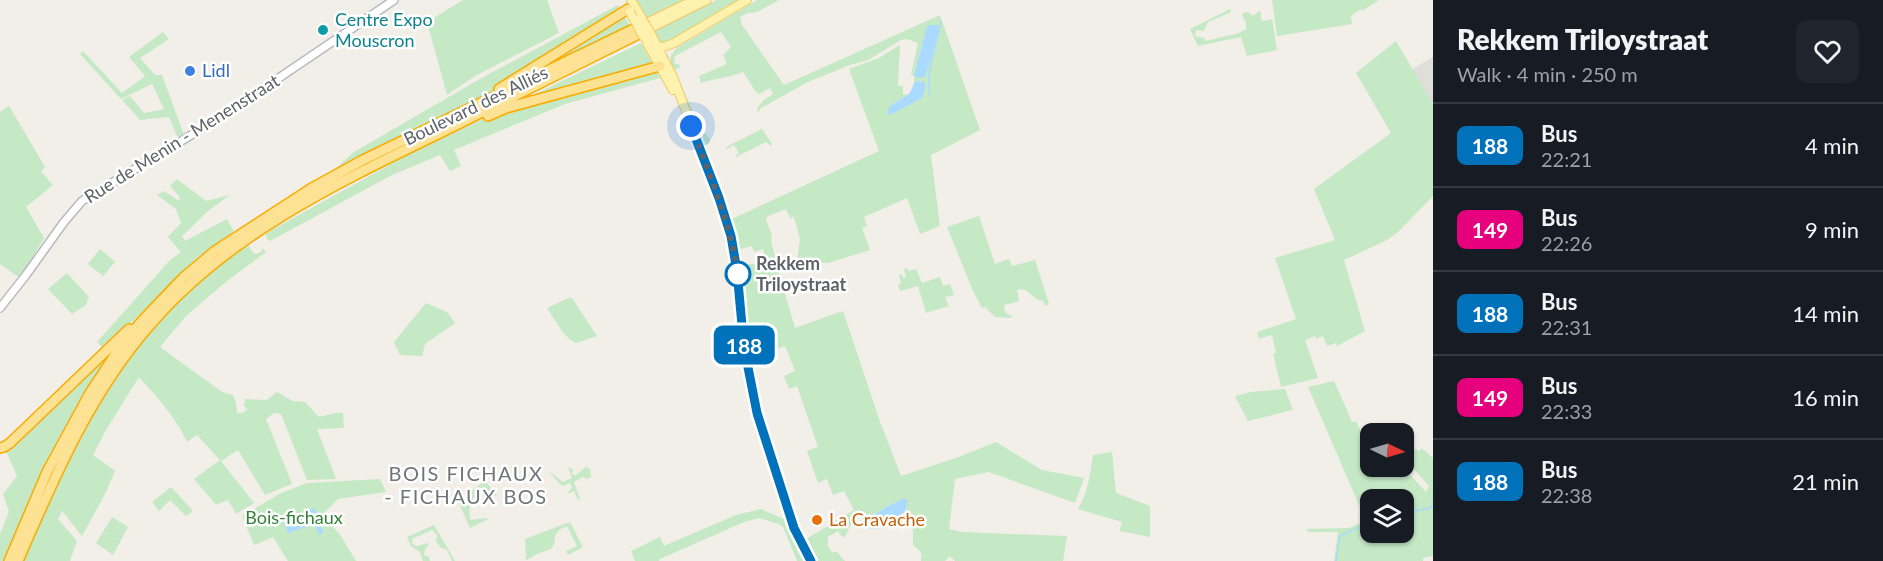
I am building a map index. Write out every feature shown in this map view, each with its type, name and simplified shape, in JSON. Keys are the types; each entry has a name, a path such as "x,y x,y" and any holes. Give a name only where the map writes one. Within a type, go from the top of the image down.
{"highway":[{"name":"Boulevard des Alliés","path":"161,299 215,251 312,188 363,160 453,117 635,15"},
{"name":"Boulevard des Alliés","path":"18,561 57,472 114,372 149,325 185,288 217,261 312,198 451,127 635,15"},
{"path":"453,117 473,103 635,15"},
{"path":"451,127 467,124 506,108 662,63"},
{"path":"0,448 10,443 161,299"},
{"path":"9,561 47,472 85,401 119,349 161,299"}],"main road":[{"path":"635,15 694,0"},
{"path":"635,15 707,0"},
{"path":"654,46 674,43 747,0"},
{"path":"635,15 654,46 691,126 719,198 731,236 737,271 744,347 757,413 794,528 811,561"},
{"path":"635,15 654,46"},
{"path":"662,63 674,43"}],"street":[{"name":"Rue de Menin - Menenstraat","path":"0,308 82,201 220,117 394,0"}],"shaded area":[{"path":"1433,57 1433,104 1412,69"}],"green space":[{"path":"463,0 547,0 559,33 475,76 447,95 427,22"},
{"path":"634,0 685,0 645,19"},
{"path":"717,0 742,0 672,42 659,44 652,32"},
{"path":"757,0 779,0 757,12 740,17 742,25 784,85 940,15 980,130 931,155 940,226 920,234 907,198 864,217 867,226 862,228 870,250 828,263 797,261 800,239 794,217 790,218 786,209 768,216 766,220 772,235 771,242 776,259 765,259 763,249 754,252 752,246 737,250 717,184 732,219 879,151 849,69 879,58 900,45 898,86 903,86 903,94 907,95 890,106 890,115 921,98 926,85 921,81 914,83 914,76 911,75 918,43 907,39 901,40 868,60 806,83 761,108 758,113 757,108 773,94 770,88 759,94 756,92 743,72 701,83 699,76 727,64 723,55 731,47 721,32 675,56 674,63 680,67 673,71 671,58 678,47","holes":["923,42 935,46 929,60 914,75"]},
{"path":"1272,0 1379,0 1351,16 1352,24 1277,36"},
{"path":"618,5 632,29 550,70 409,131 335,169 354,152 478,80"},
{"path":"1230,9 1231,12 1208,22 1204,31 1196,30 1195,36 1204,38 1206,41 1239,33 1246,29 1243,13 1248,12 1253,16 1259,11 1261,20 1272,19 1277,50 1247,56 1241,37 1198,46 1190,29"},
{"path":"163,32 169,39 140,58 155,75 162,75 184,135 177,136 169,117 140,120 122,100 130,96 144,113 164,109 152,84 121,99 80,54 83,51 122,93 145,76 129,57"},
{"path":"1396,41 1433,104 1433,196 1397,233 1344,260 1365,331 1337,346 1336,343 1327,346 1323,336 1305,340 1318,378 1281,387 1273,354 1276,353 1272,335 1259,339 1257,332 1296,319 1275,258 1335,240 1314,189 1391,133 1356,73"},
{"path":"641,43 660,78 565,104 454,150 461,166 450,171 440,155 392,175 270,241 267,239 268,232 404,157"},
{"path":"676,73 699,126 710,139 706,146 702,146 674,74"},
{"path":"9,106 45,167 41,171 53,185 26,207 44,238 20,278 0,264 0,112"},
{"path":"762,129 772,144 771,146 766,142 736,157 739,153 734,145 727,149 726,147"},
{"path":"177,179 206,201 230,195 208,211 182,236 185,241 227,219 234,231 198,257 104,349 97,342 170,260 181,252 168,237 181,223 176,209 157,195 164,191 179,201 180,197 170,186"},
{"path":"979,216 995,264 1009,259 1012,266 1035,260 1049,304 1045,306 1043,301 1021,289 1017,290 1019,300 1017,302 1004,305 1004,309 1012,316 1011,318 995,317 985,307 982,308 947,227"},
{"path":"247,246 256,254 263,248 266,252 186,316 160,347 222,392 233,395 237,413 243,413 247,409 244,405 245,399 267,400 277,392 293,401 305,402 319,417 343,413 344,428 317,429 336,479 307,480 281,414 274,413 266,419 292,484 265,495 238,450 221,461 254,503 236,514 228,500 216,505 194,479 220,460 197,435 187,442 172,416 139,377 93,455 115,471 82,536 62,511 58,519 77,541 70,561 23,561 45,507 95,412 128,359 168,312 204,277"},
{"path":"100,249 115,262 103,276 88,264"},
{"path":"776,263 795,328 843,311 879,419 901,476 996,442 1042,470 1084,478 1075,503 989,472 955,479 949,529 961,532 1067,536 1063,561 955,561 950,556 945,561 921,561 920,552 913,545 913,530 905,518 908,501 905,498 868,519 862,514 854,521 845,537 841,536 838,531 828,537 830,549 833,553 836,551 845,561 815,561 803,541 854,510 844,491 833,495 827,479 818,483 807,451 818,447 797,386 789,389 784,376 795,371 785,346 749,360 741,271 749,264"},
{"path":"907,268 908,271 916,269 922,283 940,277 943,286 950,284 954,295 945,297 949,306 926,313 918,286 900,291 899,275 906,277 904,269"},
{"path":"67,273 89,297 86,305 72,314 48,289"},
{"path":"572,298 597,336 576,343 560,328 547,308"},
{"path":"426,303 447,312 455,323 425,344 422,356 400,355 394,342"},
{"path":"100,362 104,365 69,420 33,496 6,561 0,561 0,534 9,512 3,494 17,476 6,451"},
{"path":"1334,381 1352,422 1356,421 1360,429 1360,477 1412,477 1426,492 1429,486 1414,469 1414,450 1419,451 1422,448 1433,458 1433,556 1423,558 1423,561 1334,561 1338,532 1309,532 1306,529 1349,528 1360,523 1360,543 1414,543 1414,489 1360,489 1360,507 1308,387"},
{"path":"1285,389 1293,410 1248,421 1235,396 1251,392"},
{"path":"1112,452 1116,493 1150,506 1150,537 1120,531 1122,522 1078,509 1090,476 1093,455"},
{"path":"568,467 573,470 572,474 575,476 586,467 590,469 591,477 587,479 583,477 574,482 580,499 578,500 574,491 566,494 572,488 570,483 562,486 550,473 563,482 572,478"},
{"name":"Bois-fichaux","path":"380,479 386,492 338,499 322,515 341,536 356,561 288,561 273,537 254,545 242,516 281,493 307,483"},
{"path":"485,481 497,495 484,489 473,498 470,506 470,520 488,519 470,528 458,501"},
{"path":"171,487 193,511 186,516 170,500 159,511 152,502"},
{"path":"761,509 786,520 804,561 797,561 783,527 759,518 744,522 659,561 635,561 631,551 660,537 664,546 736,515"},
{"path":"112,517 128,527 113,555 96,543"},
{"path":"570,522 583,547 568,555 566,551 577,546 567,526 559,530 552,548 526,560 525,539"},
{"path":"434,525 455,561 452,561 447,550 440,547 436,541 437,534 432,530 412,539 413,545 429,544 424,555 429,557 430,561 423,561 420,552 411,546 407,537"}],"water":[{"path":"938,25 938,35 925,77 917,78 914,75 927,27"},
{"path":"917,81 924,82 926,85 922,98 890,115 887,113 890,106 910,93"},
{"path":"905,498 908,501 905,512 878,529 871,529 866,524 866,518 868,519"},
{"path":"315,508 323,532 321,534 318,534 315,524 288,533 283,519"}],"waterway":[{"path":"929,95 929,73 941,22"},
{"path":"1433,494 1433,499"},
{"path":"1414,511 1430,508 1433,505"},
{"path":"1336,561 1340,536 1360,527"}],"bus line":[{"name":"188","path":"691,126 731,236 736,258 747,368 757,413 794,528 811,561"}],"place":[{"name":"Centre Expo Mouscron","path":"323,30"},
{"name":"Lidl","path":"190,71"},
{"name":"Rekkem Triloystraat","path":"738,274"},
{"name":"La Cravache","path":"817,520"}],"district":[{"name":"BOIS FICHAUX - FICHAUX BOS","path":"466,486"}],"route":[{"path":"691,126 726,219 738,274"}]}
